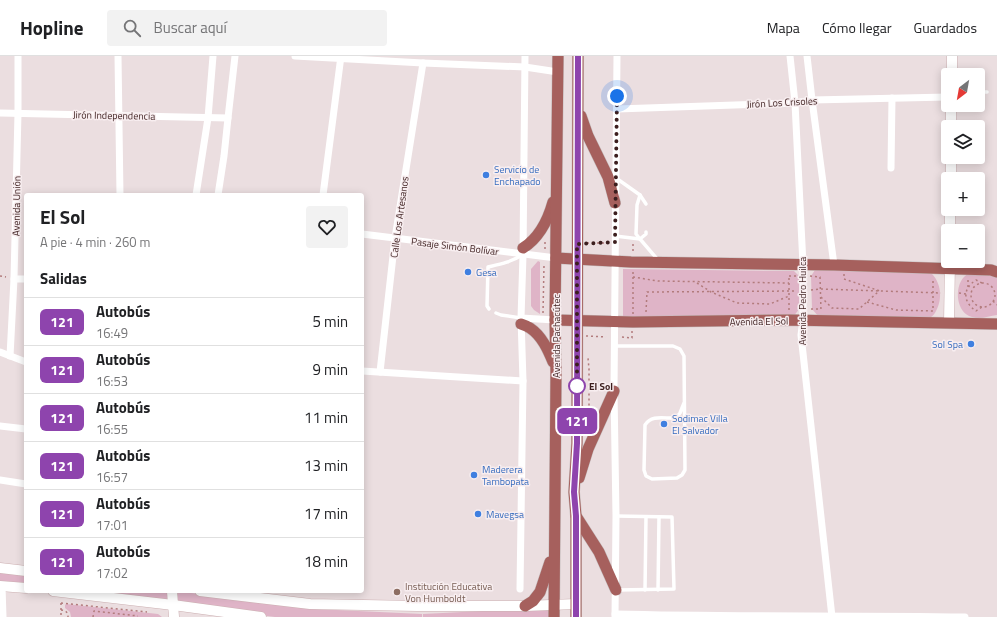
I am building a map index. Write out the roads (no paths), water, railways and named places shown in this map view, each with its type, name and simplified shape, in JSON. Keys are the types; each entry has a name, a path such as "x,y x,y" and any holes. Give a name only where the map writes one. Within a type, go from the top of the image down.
{"main road":[{"name":"Avenida Pachacútec","path":"554,617 556,372 555,320 550,258 556,241 558,56"},
{"name":"Avenida Pachacútec","path":"576,617 576,516 574,492 577,443 578,56"},
{"path":"578,107 588,136 608,177 615,203"},
{"path":"523,251 542,228 549,215 556,194"},
{"path":"550,258 633,262 933,268 941,267"},
{"path":"977,268 995,270"},
{"name":"Avenida El Sol","path":"555,320 615,322 803,320 997,324"},
{"path":"521,321 540,337 546,345 556,372"},
{"path":"574,492 588,449 614,391"},
{"path":"576,516 599,552 616,590"},
{"path":"524,606 533,601 540,592 549,567 554,542"}],"street":[{"name":"Avenida Unión","path":"10,356 14,279 18,56"},
{"path":"118,56 120,193"},
{"path":"196,193 208,118 213,56"},
{"path":"218,193 236,56"},
{"path":"295,56 525,67 558,72"},
{"path":"520,589 523,381 521,321 525,56"},
{"path":"617,56 614,346 616,516 615,616 965,617"},
{"name":"Avenida Pedro Huilca","path":"790,56 795,103 803,265 803,320 801,335 832,616"},
{"path":"807,56 812,100 838,266"},
{"path":"952,56 952,68"},
{"path":"323,193 341,57"},
{"name":"Calle Los Artesanos","path":"380,372 395,238 423,63"},
{"path":"891,168 892,98"},
{"name":"Jirón Los Crisoles","path":"616,109 795,103 812,100 941,98"},
{"name":"Jirón Independencia","path":"0,113 228,118"},
{"name":"Pasaje Simón Bolívar","path":"364,234 523,251"},
{"path":"523,251 550,258"},
{"path":"949,323 950,268"},
{"path":"14,279 24,280"},
{"name":"Avenida El Sol","path":"521,321 555,320"},
{"path":"0,352 24,361"},
{"path":"364,371 523,381"},
{"path":"0,426 24,429"},
{"path":"0,480 24,484"},
{"path":"0,568 24,571"},
{"path":"3,617 1,586 24,588"},
{"path":"70,593 261,617"},
{"path":"172,593 174,617"},
{"path":"234,593 269,595 310,604 524,606 576,604"}],"lane":[{"path":"616,178 640,195 646,204"},
{"path":"640,195 637,205 636,234 660,262"},
{"path":"615,239 640,239 646,234 646,232"},
{"path":"489,309 487,306 488,267 502,266 513,261 523,251"},
{"path":"496,313 521,321"},
{"path":"614,346 673,346 680,349 684,356 685,470 682,475 677,478 652,479 646,476 644,470 645,425 652,418 676,418 684,403"},
{"path":"616,516 672,517 674,589 616,590"},
{"path":"645,590 646,517"},
{"path":"658,590 659,517"}],"place":[{"name":"Servicio de Enchapado","path":"486,175"},
{"name":"Gesa","path":"468,272"},
{"name":"Sol Spa","path":"971,344"},
{"name":"El Sol","path":"577,386"},
{"name":"Sodimac Villa El Salvador","path":"664,424"},
{"name":"Maderera Tambopata","path":"474,475"},
{"name":"Mavegsa","path":"478,514"},
{"name":"Institución Educativa Von Humboldt","path":"397,592"}]}
